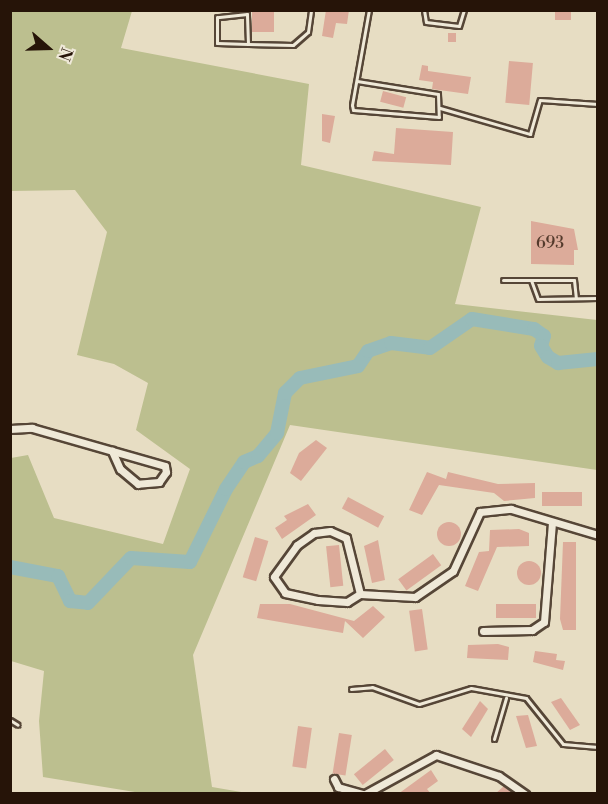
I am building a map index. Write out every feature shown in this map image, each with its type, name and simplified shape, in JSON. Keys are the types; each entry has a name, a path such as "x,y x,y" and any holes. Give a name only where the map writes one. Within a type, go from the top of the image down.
{"street":[{"path":"10,429 32,428 165,466 166,472 150,486 138,484 120,469 112,451"},
{"path":"360,594 346,538 330,531 314,533 283,557 274,577 285,593 347,602 360,594 415,597 435,588 453,571 480,512 511,509 597,535"},
{"path":"483,631 532,630 544,622 552,522"},
{"path":"334,779 338,787 364,794 436,755 499,776 525,794"}],"lane":[{"path":"249,44 247,14 217,16 217,43 249,44 300,42 308,32 311,10"},
{"path":"357,81 438,94 440,108 434,121 355,113 357,81 369,10"},
{"path":"424,10 426,22 459,26 464,10"},
{"path":"440,108 530,134 540,100 597,104"},
{"path":"503,280 574,280 576,298"},
{"path":"531,280 538,298 597,298"},
{"path":"351,689 372,687 419,704 471,688 506,698 526,698 563,744 597,747"},
{"path":"494,739 506,698"},
{"path":"10,720 18,725"}],"green space":[{"path":"10,11 132,11 121,48 309,84 301,165 481,207 455,304 597,320 597,470 290,425 193,655 212,787 247,793 141,793 43,777 39,721 44,671 11,661 11,458 28,455 54,518 163,544 190,469 136,430 148,383 114,364 77,355 107,232 75,190 11,191"}],"building":[{"path":"252,10 274,10 274,32 252,32"},
{"path":"326,10 349,10 347,24 336,23 333,38 322,36"},
{"path":"555,10 571,10 571,20 555,20"},
{"path":"448,33 456,33 456,42 448,42"},
{"path":"509,61 533,63 529,105 505,103"},
{"path":"422,65 428,66 428,71 471,77 468,94 432,89 433,82 419,80"},
{"path":"383,91 406,97 403,108 380,102"},
{"path":"322,114 335,116 330,143 322,141"},
{"path":"396,128 453,132 451,165 372,161 374,151 394,154"},
{"path":"531,221 574,229 578,250 574,250 574,265 531,264"},
{"path":"316,440 327,448 301,481 290,473 299,453"},
{"path":"427,472 446,479 448,472 498,484 535,483 535,498 504,501 494,493 439,485 422,515 409,510"},
{"path":"542,492 582,492 582,506 542,506"},
{"path":"348,497 384,516 378,528 342,508"},
{"path":"308,504 316,515 282,539 275,528 287,520 284,516"},
{"path":"449,522 454,523 460,529 460,539 454,545 449,546 444,545 438,539 437,534 438,529 444,523"},
{"path":"519,529 529,533 529,546 497,547 478,591 465,586 479,552 489,551 490,530"},
{"path":"255,537 268,541 256,581 243,577"},
{"path":"378,540 385,580 372,583 364,546"},
{"path":"563,542 576,542 576,630 563,630 560,619"},
{"path":"339,545 343,586 330,587 326,546"},
{"path":"433,554 441,565 406,591 398,579"},
{"path":"529,561 534,562 540,568 540,578 534,584 529,585 524,584 518,578 517,573 518,568 524,562"},
{"path":"260,604 290,604 354,621 373,606 385,617 363,638 345,621 343,633 257,618"},
{"path":"496,604 536,604 536,618 496,618"},
{"path":"422,609 428,650 415,651 409,611"},
{"path":"498,644 509,647 508,660 467,658 468,645"},
{"path":"535,651 557,654 556,660 565,661 563,670 533,662"},
{"path":"561,698 580,725 570,730 551,702"},
{"path":"480,701 488,709 471,737 462,729"},
{"path":"528,715 537,746 526,748 516,716"},
{"path":"298,726 312,728 306,769 292,767"},
{"path":"339,733 352,735 345,776 333,773"},
{"path":"385,749 394,760 363,785 354,774"},
{"path":"431,770 438,781 427,789 431,794 398,794"},
{"path":"504,786 514,794 495,794"}],"waterway":[{"path":"10,567 58,576 70,601 88,603 131,558 190,562 226,489 244,462 258,456 277,433 285,393 300,378 358,366 368,351 391,343 430,348 472,319 534,329 544,336 541,346 548,357 558,363 598,359"}]}
